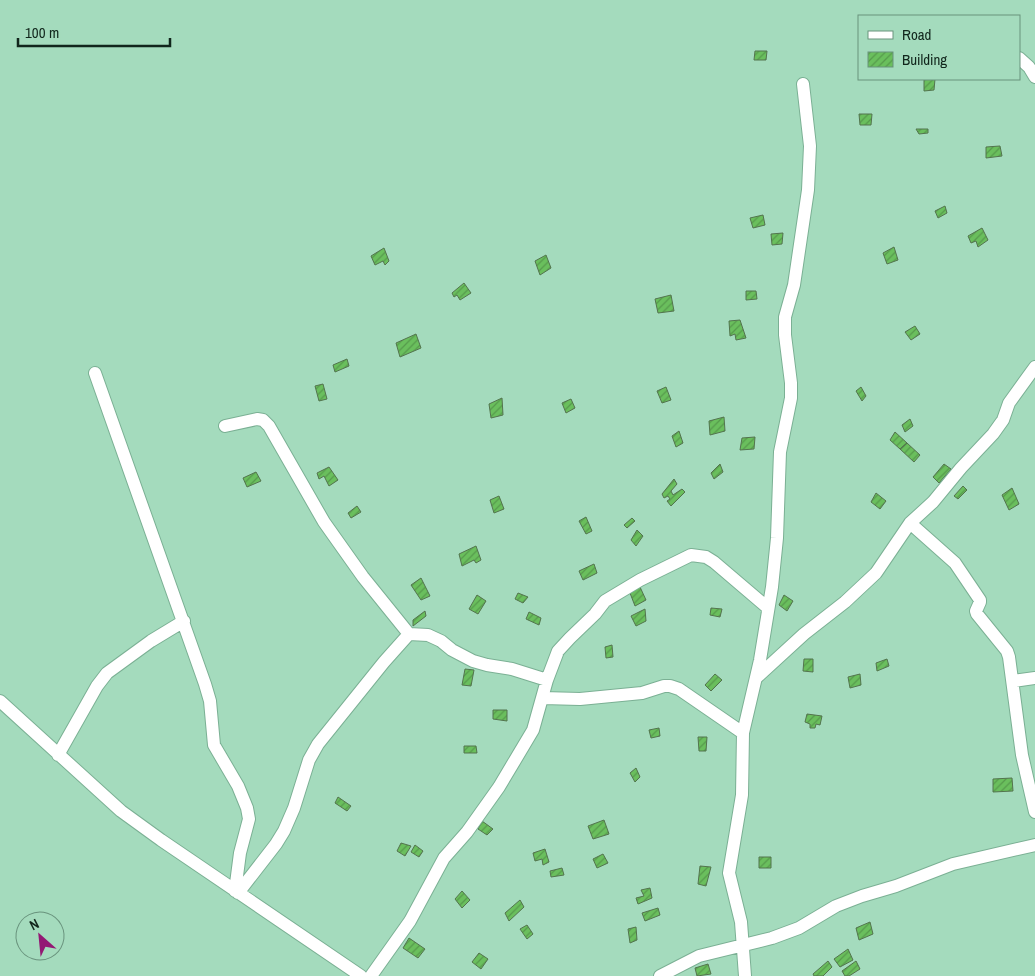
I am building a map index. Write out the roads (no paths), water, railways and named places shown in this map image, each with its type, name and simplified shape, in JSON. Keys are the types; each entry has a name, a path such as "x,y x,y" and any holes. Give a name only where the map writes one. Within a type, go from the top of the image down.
{"street":[{"path":"1020,59 1029,66 1035,77"},
{"path":"745,976 741,922 729,873 742,795 743,733 756,678 772,587 777,538 780,452 791,398 785,317 794,285 808,190 810,146 803,84"},
{"path":"756,678 804,634 845,602 876,573 910,522 933,502 993,434 1002,420 1009,403 1035,366"},
{"path":"95,373 184,621 210,701 214,745 238,786 247,808 249,819 240,853 236,892"},
{"path":"225,426 257,419 263,420 269,426 324,522 363,577 409,634 428,635 473,661 512,669 548,680"},
{"path":"910,522 946,554 967,581 980,600 976,611 977,614 1007,651 1028,789 1035,812"},
{"path":"371,976 410,921 444,858 468,832 499,787 533,730 558,651 595,614 605,601 640,580 691,555 706,557 714,562 768,608"},
{"path":"58,755 97,686 107,673 151,641 184,621"},
{"path":"236,892 276,844 284,831 294,808 309,760 318,744 409,634"},
{"path":"1013,681 1035,678"},
{"path":"542,698 580,699 642,693 670,686 679,689 743,733"},
{"path":"0,701 121,811 236,892 361,976"},
{"path":"660,976 699,956 772,938 798,928 836,906 953,864 1035,845"}]}
